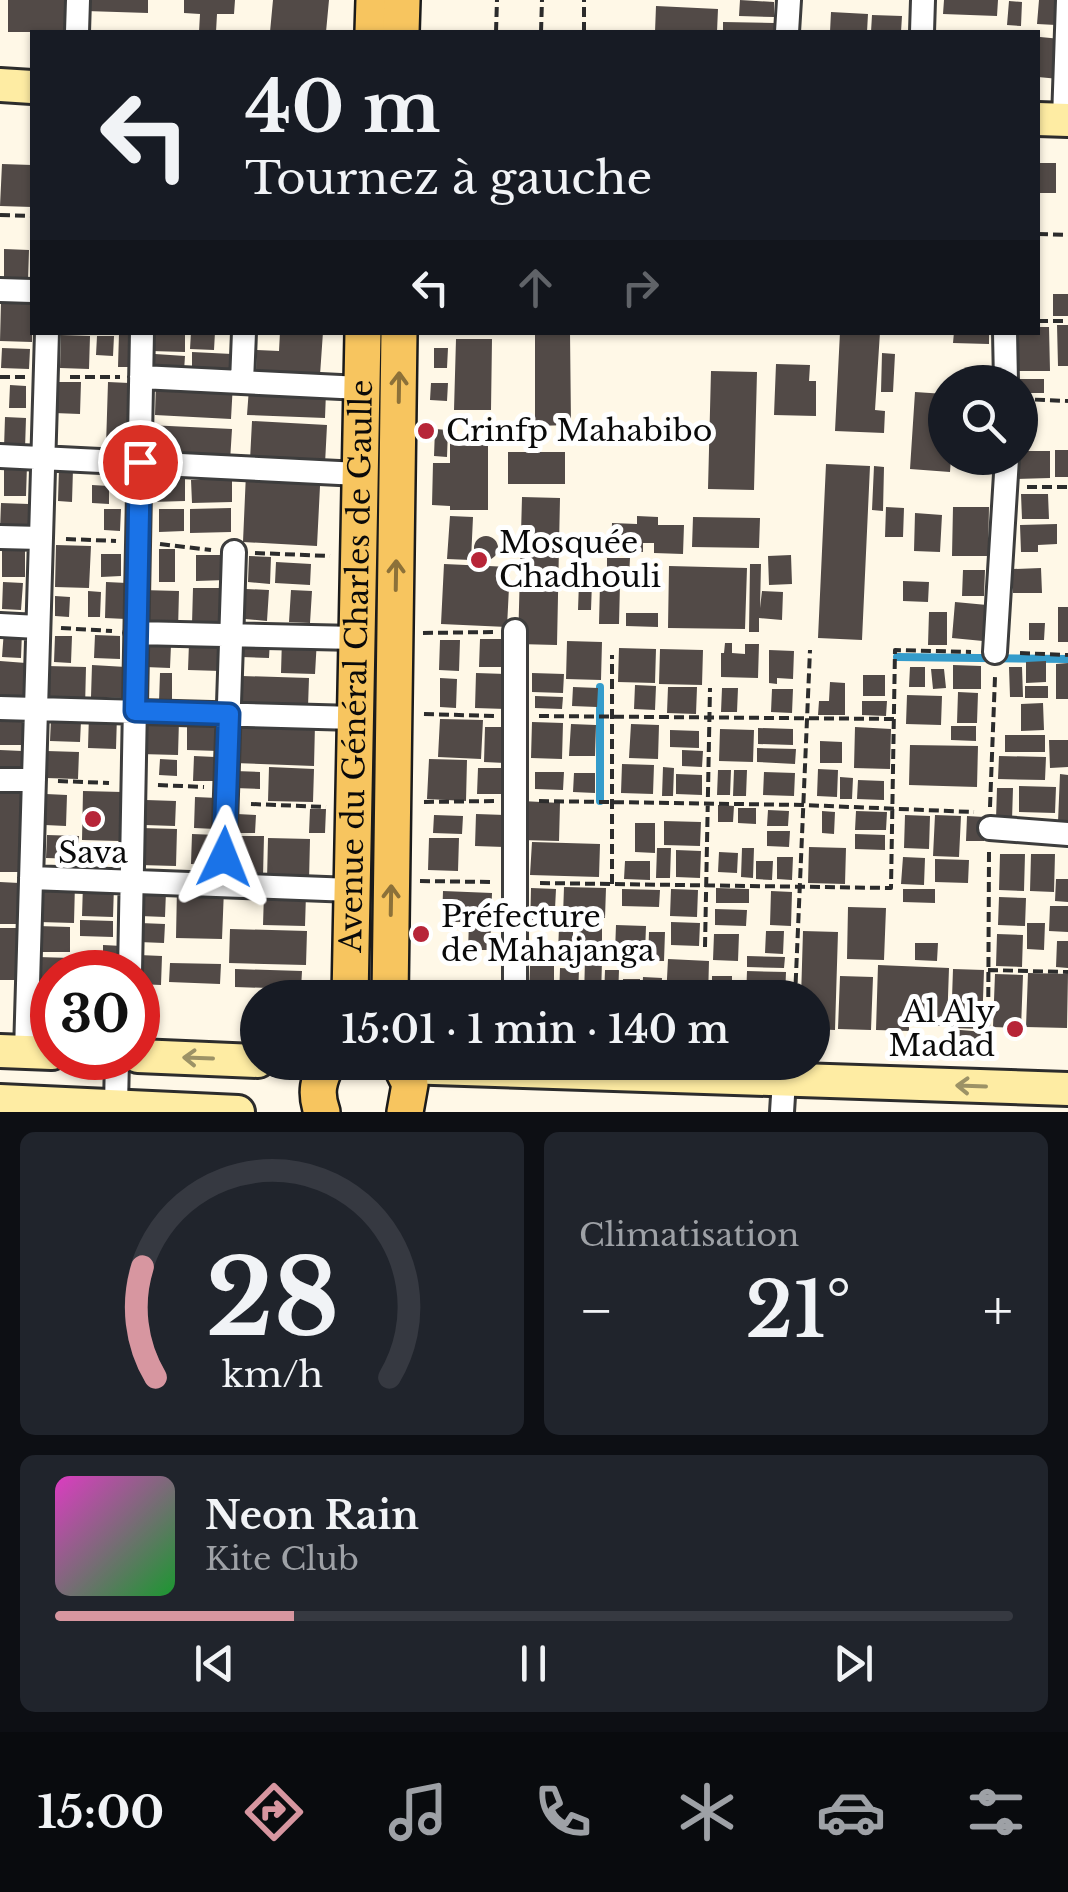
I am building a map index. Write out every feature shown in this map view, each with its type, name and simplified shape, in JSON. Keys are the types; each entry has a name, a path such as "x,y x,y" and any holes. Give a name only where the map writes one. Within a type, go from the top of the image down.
{"main road":[{"path":"372,30 374,0"},
{"path":"402,0 402,30"},
{"path":"0,85 30,87"},
{"name":"Avenue du Général Charles de Gaulle","path":"350,980 362,335"},
{"name":"Avenue du Général Charles de Gaulle","path":"390,980 399,335"},
{"path":"160,1057 240,1059"},
{"path":"319,1080 322,1112"},
{"path":"405,1112 408,1080"},
{"path":"635,1080 783,1096 988,1086 1055,1097"},
{"path":"0,1101 238,1112"}],"street":[{"path":"77,30 78,0"},
{"path":"787,30 789,0"},
{"path":"922,30 923,0"},
{"path":"1056,120 1068,0"},
{"path":"0,290 30,290"},
{"path":"26,1052 47,335"},
{"path":"242,382 244,335"},
{"path":"1006,335 1006,365"},
{"path":"130,950 142,337"},
{"path":"141,376 361,388"},
{"path":"0,456 359,474"},
{"path":"995,657 1008,475"},
{"path":"0,537 41,538"},
{"path":"223,884 234,552"},
{"path":"0,625 38,627"},
{"path":"515,632 515,980"},
{"path":"136,633 356,638"},
{"path":"0,708 355,718"},
{"path":"0,780 34,780"},
{"path":"990,828 1068,834"},
{"path":"31,878 352,890"},
{"path":"116,1106 117,1080"}],"path":[{"path":"496,30 497,0"},
{"path":"541,30 542,0"},
{"path":"584,0 584,30"},
{"path":"0,214 30,216"},
{"path":"1040,234 1068,234"},
{"path":"1040,321 1068,321"},
{"path":"1038,400 1068,401"},
{"path":"1008,486 1068,487"},
{"path":"41,538 138,542 234,552 358,556"},
{"path":"38,627 136,633"},
{"path":"423,633 515,632"},
{"path":"795,980 810,650"},
{"path":"419,881 892,888 895,650 995,657 1068,654"},
{"path":"612,655 612,884"},
{"path":"419,802 614,800 989,813 995,657"},
{"path":"705,947 710,688"},
{"path":"420,714 894,720"},
{"path":"34,780 134,784 353,808"},
{"path":"988,1086 990,828"},
{"path":"988,970 1068,972"}],"building":[{"path":"8,0 67,0 67,30 8,32"},
{"path":"86,0 148,0 148,13 86,11"},
{"path":"184,0 235,0 234,14 217,14 216,30 199,30 200,14 184,13"},
{"path":"273,0 329,0 326,30 270,30"},
{"path":"740,0 774,2 774,17 739,16"},
{"path":"944,0 998,0 997,16 943,14"},
{"path":"1039,0 1057,0 1056,25 1037,24"},
{"path":"1009,1 1022,2 1021,26 1007,25"},
{"path":"656,6 718,9 717,30 655,30"},
{"path":"831,12 868,14 867,30 830,30"},
{"path":"872,15 902,16 901,30 871,30"},
{"path":"723,22 774,23 774,30 723,30"},
{"path":"1040,37 1061,39 1059,79 1040,77"},
{"path":"1040,163 1056,163 1056,193 1040,193"},
{"path":"2,164 30,165 30,207 0,206"},
{"path":"4,249 29,250 28,280 4,279"},
{"path":"1053,294 1068,294 1068,316 1053,316"},
{"path":"1,302 30,303 32,342 0,341"},
{"path":"1057,325 1068,325 1068,366 1058,366"},
{"path":"1040,327 1049,327 1050,371 1038,371 1038,365 1013,365 1013,335 1040,335"},
{"path":"61,335 90,336 89,369 60,368"},
{"path":"119,335 133,335 132,367 118,367"},
{"path":"152,335 185,335 185,352 151,351"},
{"path":"191,335 215,335 214,350 190,349"},
{"path":"280,335 323,335 320,375 256,372 257,350 279,351"},
{"path":"535,335 570,335 571,425 535,426"},
{"path":"840,335 880,335 875,410 885,411 884,433 835,431"},
{"path":"954,335 989,335 989,344 953,343"},
{"path":"97,336 114,336 113,356 96,355"},
{"path":"456,339 492,339 491,410 454,410"},
{"path":"2,348 30,349 29,369 1,368"},
{"path":"434,348 448,348 447,368 434,368"},
{"path":"192,352 232,354 231,371 192,369"},
{"path":"882,353 895,354 893,392 881,392"},
{"path":"155,354 185,356 184,371 155,370"},
{"path":"776,364 810,365 809,381 816,381 816,416 774,415"},
{"path":"711,371 757,372 754,490 708,489"},
{"path":"1038,379 1044,379 1044,393 1038,393"},
{"path":"156,380 233,383 231,419 155,415"},
{"path":"55,382 81,382 80,414 54,413"},
{"path":"108,382 129,383 127,447 106,446"},
{"path":"431,383 448,383 447,401 430,400"},
{"path":"10,385 26,386 26,408 9,408"},
{"path":"249,388 326,392 325,418 247,415"},
{"path":"915,392 928,393 928,470 910,469"},
{"path":"5,417 26,418 25,449 4,448"},
{"path":"252,421 327,425 325,464 250,460"},
{"path":"148,425 232,429 230,461 147,457"},
{"path":"435,429 448,430 447,457 434,456"},
{"path":"450,442 488,442 488,510 450,510 450,506 432,505 433,463 450,463"},
{"path":"1055,450 1068,450 1068,477 1055,477"},
{"path":"1038,451 1050,451 1050,478 1016,479 1016,475 1038,475"},
{"path":"508,452 565,452 565,484 508,484"},
{"path":"4,464 27,465 26,496 4,496"},
{"path":"826,464 870,466 862,640 818,638"},
{"path":"874,466 884,467 883,511 872,510"},
{"path":"59,468 73,469 72,502 58,501"},
{"path":"246,473 310,476 320,486 317,546 243,542"},
{"path":"151,475 185,475 185,501 151,502"},
{"path":"191,480 232,480 232,502 192,503"},
{"path":"92,485 109,486 109,504 92,503"},
{"path":"1021,494 1048,494 1049,519 1022,519"},
{"path":"522,497 560,498 557,645 518,644"},
{"path":"1,503 29,504 28,531 0,530"},
{"path":"886,507 904,508 903,537 885,537"},
{"path":"953,507 989,507 988,556 952,556"},
{"path":"231,508 231,532 190,533 190,509"},
{"path":"104,509 121,509 120,531 104,530"},
{"path":"159,509 184,509 184,531 159,532"},
{"path":"915,513 942,515 940,552 914,551"},
{"path":"450,516 473,517 471,560 447,559"},
{"path":"637,516 658,517 658,525 684,525 683,554 654,553 654,543 643,543 643,552 611,552 612,523 637,524"},
{"path":"693,517 760,518 759,548 692,547"},
{"path":"1057,524 1057,544 1038,545 1038,552 1021,552 1020,525"},
{"path":"486,536 495,539 495,557 486,560 477,557 474,548 477,539"},
{"path":"56,545 91,546 89,588 55,587"},
{"path":"2,546 25,546 25,577 2,577"},
{"path":"159,549 175,549 175,582 159,582"},
{"path":"101,554 121,554 121,576 101,577"},
{"path":"196,555 225,555 226,580 196,581"},
{"path":"791,555 792,584 769,585 768,556"},
{"path":"249,556 271,557 270,584 248,582"},
{"path":"607,558 630,558 629,577 607,576"},
{"path":"276,562 311,564 310,585 275,583"},
{"path":"444,564 510,567 507,627 441,624"},
{"path":"750,564 761,564 760,608 762,591 783,592 782,620 759,618 759,632 749,632"},
{"path":"669,566 747,568 745,629 668,628"},
{"path":"1041,568 1042,593 1013,593 1013,569"},
{"path":"963,570 985,570 984,596 962,596"},
{"path":"903,581 929,582 928,602 903,601"},
{"path":"3,582 23,583 21,610 2,609"},
{"path":"106,582 127,583 126,619 105,618"},
{"path":"579,582 592,582 591,610 578,610"},
{"path":"600,584 620,584 619,624 599,624"},
{"path":"193,588 225,588 224,625 192,624"},
{"path":"246,589 269,590 267,621 245,619"},
{"path":"142,590 179,591 178,630 141,629"},
{"path":"291,590 312,591 310,623 289,622"},
{"path":"88,591 101,592 100,617 88,617"},
{"path":"55,596 70,597 69,617 55,616"},
{"path":"955,602 987,605 983,641 952,638"},
{"path":"1058,607 1068,607 1068,642 1058,642"},
{"path":"929,612 947,612 947,645 928,645"},
{"path":"626,613 658,613 658,627 626,626"},
{"path":"1029,623 1045,623 1044,640 1029,640"},
{"path":"4,630 22,632 21,658 2,657"},
{"path":"95,635 120,636 120,659 94,658"},
{"path":"55,636 72,636 71,663 54,662"},
{"path":"242,638 270,639 269,658 242,657"},
{"path":"282,638 317,639 315,674 281,673"},
{"path":"480,639 507,639 506,667 479,667"},
{"path":"440,640 460,640 459,671 439,670"},
{"path":"567,641 602,642 601,680 566,679"},
{"path":"189,643 222,644 221,671 188,670"},
{"path":"725,643 732,643 732,653 745,654 745,644 759,644 758,678 721,677"},
{"path":"146,644 171,645 170,668 145,667"},
{"path":"619,648 656,649 655,683 618,682"},
{"path":"660,649 703,650 702,685 659,684"},
{"path":"769,650 794,651 793,679 777,678 777,684 769,683"},
{"path":"0,661 26,663 24,700 0,699"},
{"path":"1046,661 1046,682 1026,683 1026,662"},
{"path":"1068,663 1068,699 1056,699 1056,664"},
{"path":"92,665 126,667 125,698 91,697"},
{"path":"953,665 981,666 981,689 953,689"},
{"path":"47,666 86,667 85,708 46,706"},
{"path":"910,667 925,667 925,687 909,687"},
{"path":"1009,667 1022,667 1023,697 1010,697"},
{"path":"931,669 944,669 946,688 933,689"},
{"path":"160,673 172,673 172,702 159,702"},
{"path":"476,673 506,674 506,709 475,708"},
{"path":"532,673 564,674 563,693 532,692"},
{"path":"863,675 885,675 885,696 863,696"},
{"path":"242,676 309,678 308,707 242,705"},
{"path":"440,678 457,679 456,708 440,707"},
{"path":"830,682 845,683 845,715 818,715 819,701 829,701"},
{"path":"635,685 656,686 655,710 634,709"},
{"path":"1025,686 1048,686 1048,698 1025,698"},
{"path":"573,687 598,688 597,707 572,706"},
{"path":"668,687 697,687 696,714 667,713"},
{"path":"722,688 738,688 737,712 721,712"},
{"path":"772,689 793,689 792,713 771,712"},
{"path":"958,692 978,693 977,723 957,723"},
{"path":"907,695 942,696 941,725 906,724"},
{"path":"535,696 563,697 562,709 535,708"},
{"path":"862,701 887,701 886,716 862,715"},
{"path":"1043,703 1044,730 1021,731 1021,704"},
{"path":"0,712 23,712 22,745 0,745"},
{"path":"89,714 117,715 116,749 88,748"},
{"path":"187,716 220,717 219,751 187,750"},
{"path":"51,719 81,721 80,742 50,741"},
{"path":"141,719 179,720 178,755 140,754"},
{"path":"440,719 483,720 481,759 438,757"},
{"path":"235,722 315,724 314,766 234,763"},
{"path":"532,722 563,723 562,759 531,758"},
{"path":"571,724 596,725 595,756 569,756"},
{"path":"631,724 659,725 658,759 629,758"},
{"path":"951,726 976,726 976,741 951,740"},
{"path":"485,727 506,727 505,763 484,762"},
{"path":"855,727 891,729 890,769 854,768"},
{"path":"758,728 793,729 793,745 758,744"},
{"path":"720,729 754,730 753,762 719,761"},
{"path":"670,730 699,731 699,748 670,747"},
{"path":"1005,735 1045,735 1045,752 1005,752"},
{"path":"1049,740 1068,740 1068,767 1050,768"},
{"path":"820,741 842,742 842,763 820,763"},
{"path":"910,745 978,746 977,787 909,785"},
{"path":"757,748 796,749 795,764 757,762"},
{"path":"0,750 22,751 21,778 0,777"},
{"path":"682,750 703,751 702,767 682,766"},
{"path":"47,751 79,752 78,779 46,778"},
{"path":"194,756 215,757 214,781 193,781"},
{"path":"999,756 1046,757 1045,780 998,779"},
{"path":"160,759 177,760 177,776 159,775"},
{"path":"429,759 467,760 466,801 427,799"},
{"path":"622,764 654,765 653,794 621,793"},
{"path":"269,767 314,769 313,802 268,801"},
{"path":"663,767 674,768 673,796 662,796"},
{"path":"478,768 503,768 502,794 477,794"},
{"path":"818,769 838,770 837,797 817,796"},
{"path":"718,770 731,770 730,795 717,795"},
{"path":"734,770 747,770 746,796 733,796"},
{"path":"235,771 260,772 260,789 234,788"},
{"path":"535,772 564,772 563,790 535,789"},
{"path":"764,772 795,773 794,796 763,795"},
{"path":"574,773 595,773 595,793 573,792"},
{"path":"676,774 702,775 702,795 676,794"},
{"path":"1060,774 1068,775 1068,822 1058,822"},
{"path":"840,777 853,778 852,799 840,799"},
{"path":"858,780 884,781 884,800 857,799"},
{"path":"1019,786 1056,787 1055,813 1019,812"},
{"path":"997,788 1013,788 1012,820 996,819"},
{"path":"0,790 23,791 21,872 0,872"},
{"path":"83,791 122,792 120,841 82,840"},
{"path":"46,794 67,795 66,826 45,825"},
{"path":"195,797 217,798 216,829 194,828"},
{"path":"146,800 176,801 175,826 145,825"},
{"path":"522,801 560,803 559,841 521,840"},
{"path":"718,805 734,806 733,822 718,822"},
{"path":"738,808 756,808 756,824 738,823"},
{"path":"310,809 326,809 325,833 309,833"},
{"path":"768,810 789,811 788,826 767,826"},
{"path":"822,811 835,812 834,834 822,833"},
{"path":"856,811 887,812 886,830 855,830"},
{"path":"237,814 256,815 255,833 236,833"},
{"path":"476,814 505,815 504,847 475,846"},
{"path":"434,815 463,816 462,834 433,833"},
{"path":"905,815 930,816 929,849 904,848"},
{"path":"935,815 961,816 959,857 933,856"},
{"path":"967,816 984,817 984,841 966,841"},
{"path":"664,821 701,822 700,846 664,845"},
{"path":"635,823 655,823 655,853 635,852"},
{"path":"141,828 177,829 176,866 140,865"},
{"path":"767,831 790,831 789,847 767,846"},
{"path":"192,834 217,835 216,865 191,864"},
{"path":"855,834 885,835 885,850 855,849"},
{"path":"47,835 79,836 78,859 46,858"},
{"path":"235,836 264,836 263,876 234,875"},
{"path":"268,838 310,839 309,881 267,880"},
{"path":"429,838 459,838 458,871 428,870"},
{"path":"532,842 600,844 599,877 530,875"},
{"path":"809,847 846,848 845,884 808,883"},
{"path":"657,848 671,848 670,878 656,878"},
{"path":"742,848 754,848 753,878 741,877"},
{"path":"676,850 701,851 700,878 676,877"},
{"path":"719,852 738,853 737,873 718,872"},
{"path":"1000,854 1025,854 1024,891 999,890"},
{"path":"1031,854 1055,854 1054,892 1030,891"},
{"path":"777,857 793,857 792,880 777,879"},
{"path":"903,857 925,858 924,885 901,884"},
{"path":"935,859 969,860 968,883 935,882"},
{"path":"625,861 650,861 650,880 624,879"},
{"path":"756,861 773,861 772,880 756,879"},
{"path":"1056,879 1068,879 1068,902 1055,901"},
{"path":"0,882 19,883 18,924 0,924"},
{"path":"40,882 75,883 74,923 39,922"},
{"path":"83,884 114,885 113,917 82,916"},
{"path":"177,887 224,889 222,939 176,938"},
{"path":"564,887 606,888 605,918 563,916"},
{"path":"531,888 556,889 554,929 530,929"},
{"path":"716,888 749,889 749,903 716,903"},
{"path":"622,889 660,890 659,907 622,906"},
{"path":"671,889 698,890 697,917 670,916"},
{"path":"903,889 935,889 935,903 903,902"},
{"path":"141,890 166,891 165,917 140,916"},
{"path":"443,891 492,893 490,950 468,950 469,922 442,922"},
{"path":"771,891 792,892 791,926 770,925"},
{"path":"264,893 306,894 305,926 263,925"},
{"path":"999,897 1026,898 1025,926 998,925"},
{"path":"1050,906 1068,906 1068,932 1049,931"},
{"path":"848,907 886,908 884,960 847,959"},
{"path":"715,909 747,910 746,926 715,925"},
{"path":"80,920 113,921 113,937 80,936"},
{"path":"671,922 700,923 699,946 671,945"},
{"path":"140,923 165,924 164,943 139,942"},
{"path":"578,923 602,923 602,953 577,952"},
{"path":"1027,923 1045,923 1044,950 1027,949"},
{"path":"616,925 646,926 645,953 615,952"},
{"path":"38,926 70,927 70,950 38,950"},
{"path":"559,927 573,928 573,953 558,953"},
{"path":"0,928 18,928 16,980 0,980"},
{"path":"230,929 307,931 306,965 229,963"},
{"path":"766,931 784,931 783,954 765,953"},
{"path":"803,931 838,932 835,1030 830,1030 830,980 802,980"},
{"path":"649,932 665,932 664,961 648,961"},
{"path":"714,934 739,934 738,961 713,960"},
{"path":"997,934 1023,935 1022,967 996,966"},
{"path":"1057,941 1068,941 1068,968 1056,967"},
{"path":"915,943 938,943 937,961 915,960"},
{"path":"103,945 122,946 122,950 103,950"},
{"path":"747,956 785,957 784,968 747,967"},
{"path":"585,959 602,960 601,980 584,980"},
{"path":"668,959 709,961 708,980 667,980"},
{"path":"170,963 221,964 220,984 169,982"},
{"path":"878,965 949,968 947,1026 909,1025 909,1031 876,1030"},
{"path":"530,966 554,966 554,980 530,980"},
{"path":"560,968 579,969 579,980 560,980"},
{"path":"235,969 302,971 302,980 240,980 240,987 235,987"},
{"path":"953,969 984,970 982,1029 951,1028"},
{"path":"605,970 619,970 619,980 605,980"},
{"path":"747,971 786,972 786,980 747,980"},
{"path":"1028,973 1068,974 1067,1028 1026,1027"},
{"path":"995,974 1023,975 1021,1028 993,1027"},
{"path":"712,976 732,976 732,980 712,980"},
{"path":"840,976 873,977 871,1030 838,1029"},
{"path":"949,1029 984,1032 982,1047 948,1044"}],"waterway":[{"path":"897,657 1068,659"},
{"path":"600,687 600,801"}],"place":[{"name":"Crinfp Mahabibo","path":"426,431"},
{"name":"Mosquée Chadhouli","path":"479,560"},
{"name":"Sava","path":"93,819"},
{"name":"Préfecture de Mahajanga","path":"421,934"},
{"name":"Al Aly Madad","path":"1015,1029"}],"route":[{"path":"140,462 135,711 229,714 224,857"}]}
